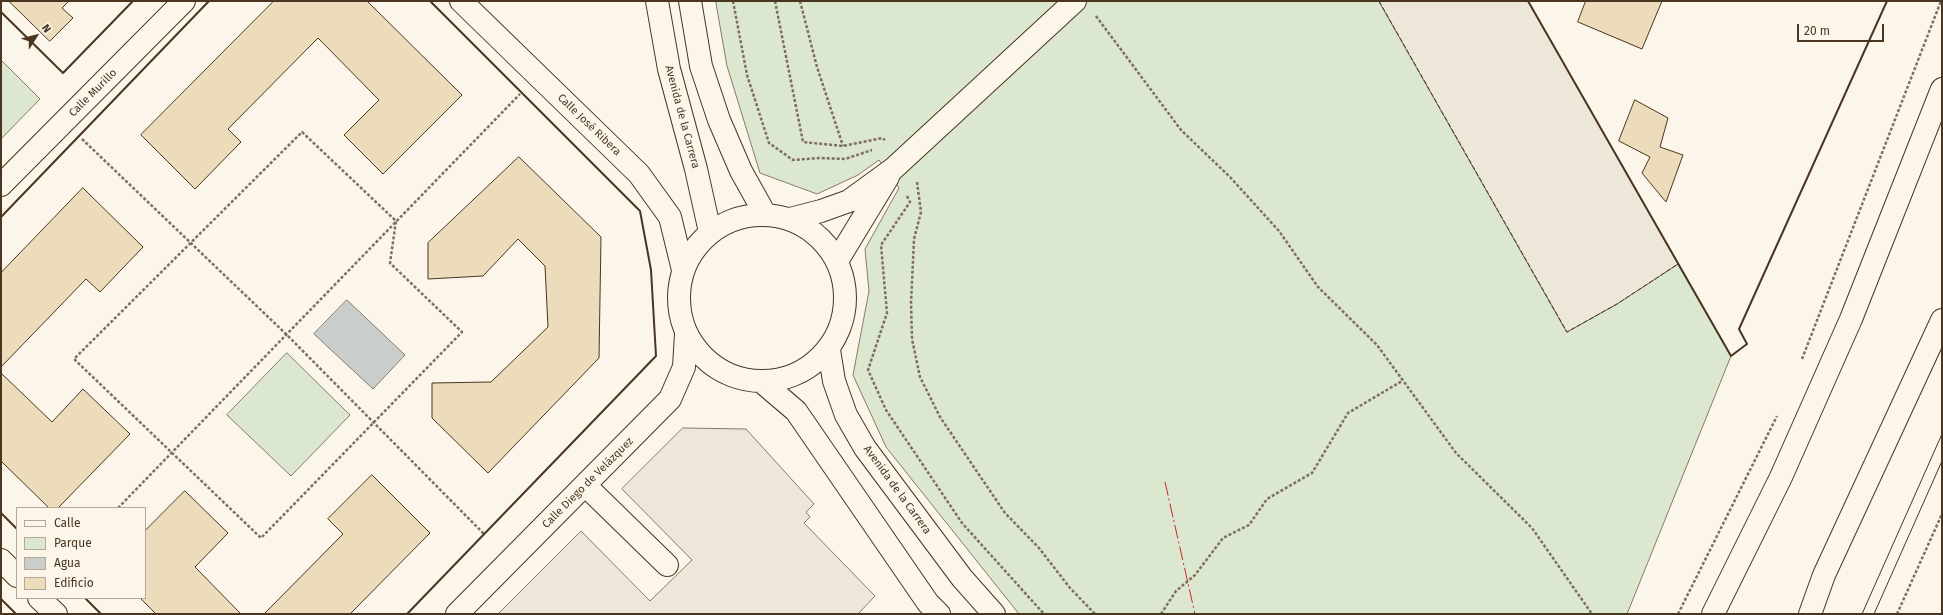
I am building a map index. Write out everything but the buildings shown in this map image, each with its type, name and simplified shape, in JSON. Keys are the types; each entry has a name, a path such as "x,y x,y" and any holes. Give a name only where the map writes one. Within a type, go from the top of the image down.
{"main road":[{"name":"Calle Murillo","path":"1,185 184,1"},
{"name":"Calle José Ribera","path":"461,1 640,174 670,217 682,270"},
{"name":"Avenida de la Carrera","path":"657,1 669,69 696,169 710,232"},
{"path":"690,1 701,66 719,120 741,171 765,214"},
{"path":"790,219 821,211 849,201 900,162 1084,6"},
{"path":"1713,614 1781,477 1851,320 1942,89"},
{"path":"837,261 900,162"},
{"path":"765,214 790,219 820,238 837,261 845,285 846,306 839,332 829,350 810,367 790,377 762,382 746,380 720,371 702,357 686,334 678,291 682,270 695,246 710,232 735,218 765,214"},
{"path":"1810,614 1824,575 1942,320"},
{"name":"Calle Diego de Velázquez","path":"457,614 586,486 670,398 684,367 686,334"},
{"name":"Avenida de la Carrera","path":"829,350 834,381 846,414 865,448 962,578 994,614"},
{"path":"762,382 796,411 920,590 939,614"},
{"path":"586,486 667,565"},
{"path":"1,560 16,575"},
{"path":"40,599 56,614"}],"path":[{"path":"733,1 747,75 769,143 793,160 820,158 845,159 873,150 900,162"},
{"path":"775,1 803,142 843,146 882,138 917,182 921,212 914,239 911,303 912,339 920,377 940,417 1005,513 1039,548 1070,588 1095,614"},
{"path":"800,1 817,67 843,146"},
{"path":"1800,365 1941,1"},
{"path":"1084,6 1181,130 1230,177 1279,231 1318,287 1377,345 1456,453 1532,528 1592,614"},
{"path":"119,507 521,92 536,73"},
{"path":"62,124 79,136 286,334 484,534"},
{"path":"302,132 396,221 390,263 462,332 261,538 74,359 302,132"},
{"path":"900,162 910,202 881,245 887,313 868,370 886,410 962,523 1044,614"},
{"path":"1161,614 1176,591 1195,575 1223,538 1249,525 1267,500 1312,473 1348,413 1402,381"},
{"path":"1678,614 1781,409"},
{"path":"1897,614 1942,514"}],"green space":[{"path":"716,1 1379,1 1567,332 1617,304 1678,264 1731,356 1627,614 1019,614 886,447 853,375 869,291 865,249 899,188 879,160 858,175 817,194 760,173 727,66"},
{"path":"1,60 40,99 1,139"},
{"path":"287,353 350,415 291,476 227,415"}],"shaded area":[{"path":"1379,1 1528,1 1678,264 1617,304 1567,332"},
{"path":"683,428 746,429 814,504 806,512 810,517 804,523 875,596 858,614 498,614 581,531 650,601 692,560 622,489"}],"water":[{"path":"347,300 405,355 373,389 314,334"}],"tram line":[{"path":"1862,614 1942,434"},
{"path":"1874,614 1942,461"}],"fence":[{"path":"1379,1 1567,332 1617,304 1678,264 1731,356"}],"wall":[{"path":"1,12 63,73 133,1"},
{"path":"1,217 209,1"},
{"path":"407,614 656,356 651,270 640,211 430,1"},
{"path":"1528,1 1731,356 1747,344 1739,329 1887,1"},
{"path":"1,513 16,528"},
{"path":"1,599 16,614"},
{"path":"86,599 101,614"}],"power":[{"path":"1165,482 1195,614"}]}
